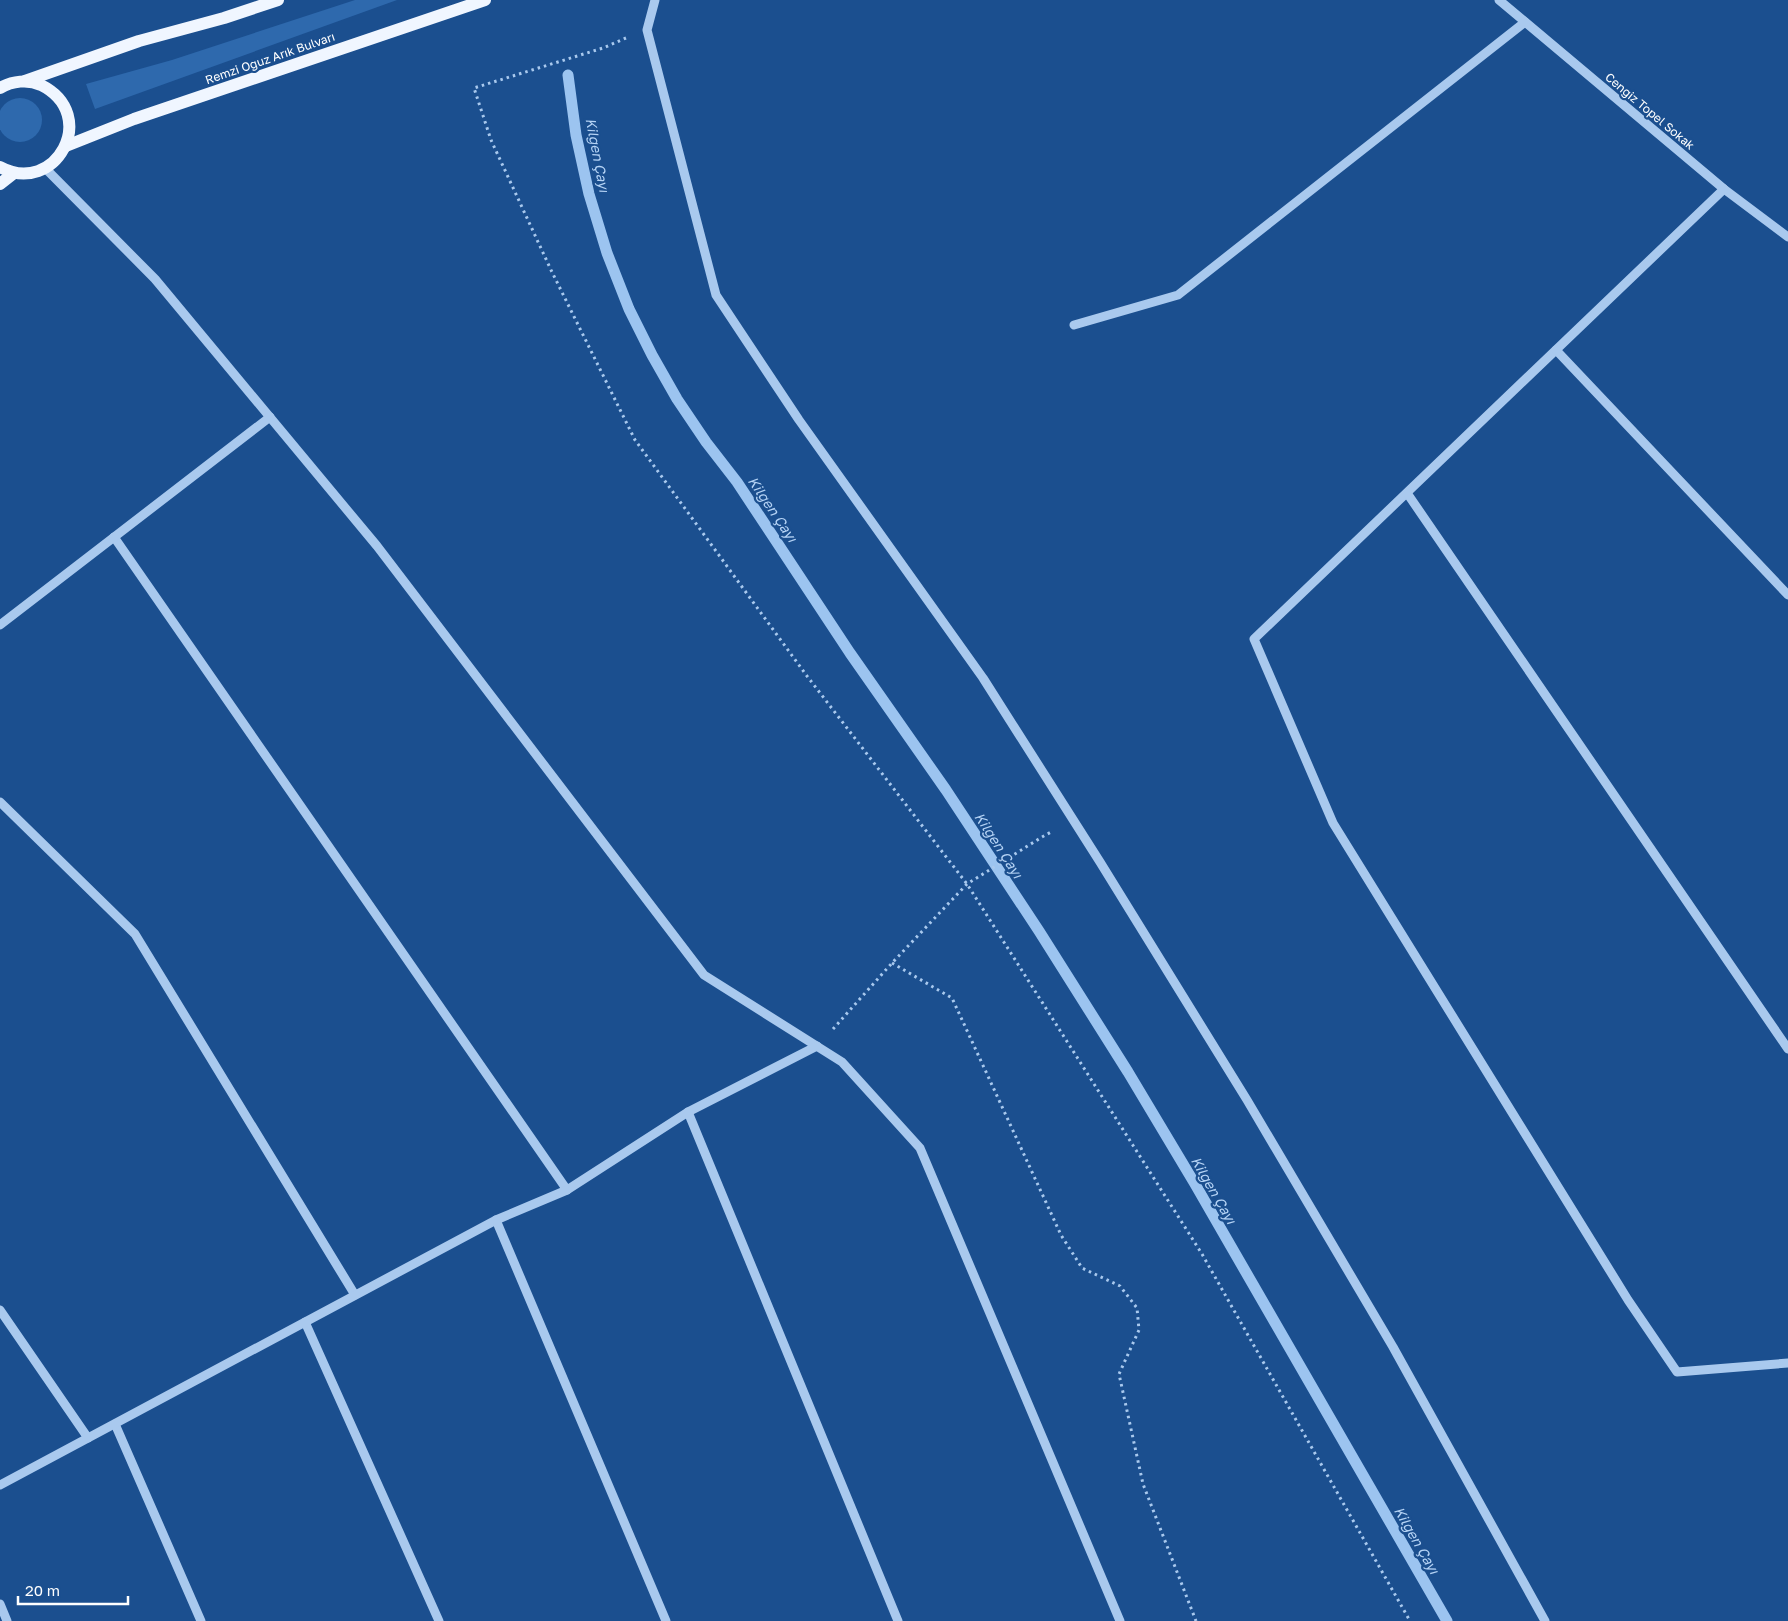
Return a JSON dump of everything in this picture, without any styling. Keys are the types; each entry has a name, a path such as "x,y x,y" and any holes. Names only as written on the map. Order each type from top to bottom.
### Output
{"main road":[{"path":"2,84 25,81 138,41 224,18 278,0"},
{"name":"Remzi Oğuz Arık Bulvarı","path":"66,146 134,119 485,0"},
{"path":"0,167 14,173 30,173 44,168 57,159 66,146 70,131 68,116 62,102 51,90 25,81"},
{"path":"0,184 14,173"}],"street":[{"path":"655,0 647,30 716,295 799,420 983,678 1100,862 1242,1092 1393,1347 1545,1621"},
{"name":"Cengiz Topel Sokak","path":"1499,0 1724,189 1788,237"},
{"path":"1074,325 1178,295 1525,22"},
{"path":"44,168 155,279 377,546 704,975 842,1062 920,1148 1120,1621"},
{"path":"1724,189 1254,640 1333,823 1628,1300 1677,1372 1788,1364"},
{"path":"1556,350 1788,595"},
{"path":"0,625 270,417"},
{"path":"1407,493 1788,1050"},
{"path":"114,537 567,1190"},
{"path":"0,802 134,934 355,1295"},
{"path":"0,1485 496,1220 567,1190 688,1112 817,1046"},
{"path":"688,1112 898,1621"},
{"path":"496,1220 666,1621"},
{"path":"0,1310 88,1438"},
{"path":"305,1322 440,1621"},
{"path":"115,1424 201,1621"},
{"path":"0,1604 7,1621"}],"path":[{"path":"603,48 474,88 495,148 551,270 635,440 807,676 967,884 1202,1254 1410,1621"},
{"path":"817,1046 892,962 967,884 1042,836"},
{"path":"892,962 952,998 1060,1235 1082,1268 1120,1286 1137,1308 1139,1330 1119,1374 1143,1484 1196,1621"}],"shaded area":[{"path":"355,0 397,0 95,109 86,84 172,60"},
{"path":"20,98 32,102 38,108 42,120 38,132 32,138 20,142 8,138 2,132 -2,120 2,108 8,102"}],"waterway":[{"name":"Kilgen Çayı","path":"568,75 576,135 589,194 607,253 629,309 677,399 706,442 737,482 850,653 946,790 1039,931 1128,1072 1195,1184 1447,1621"}]}
